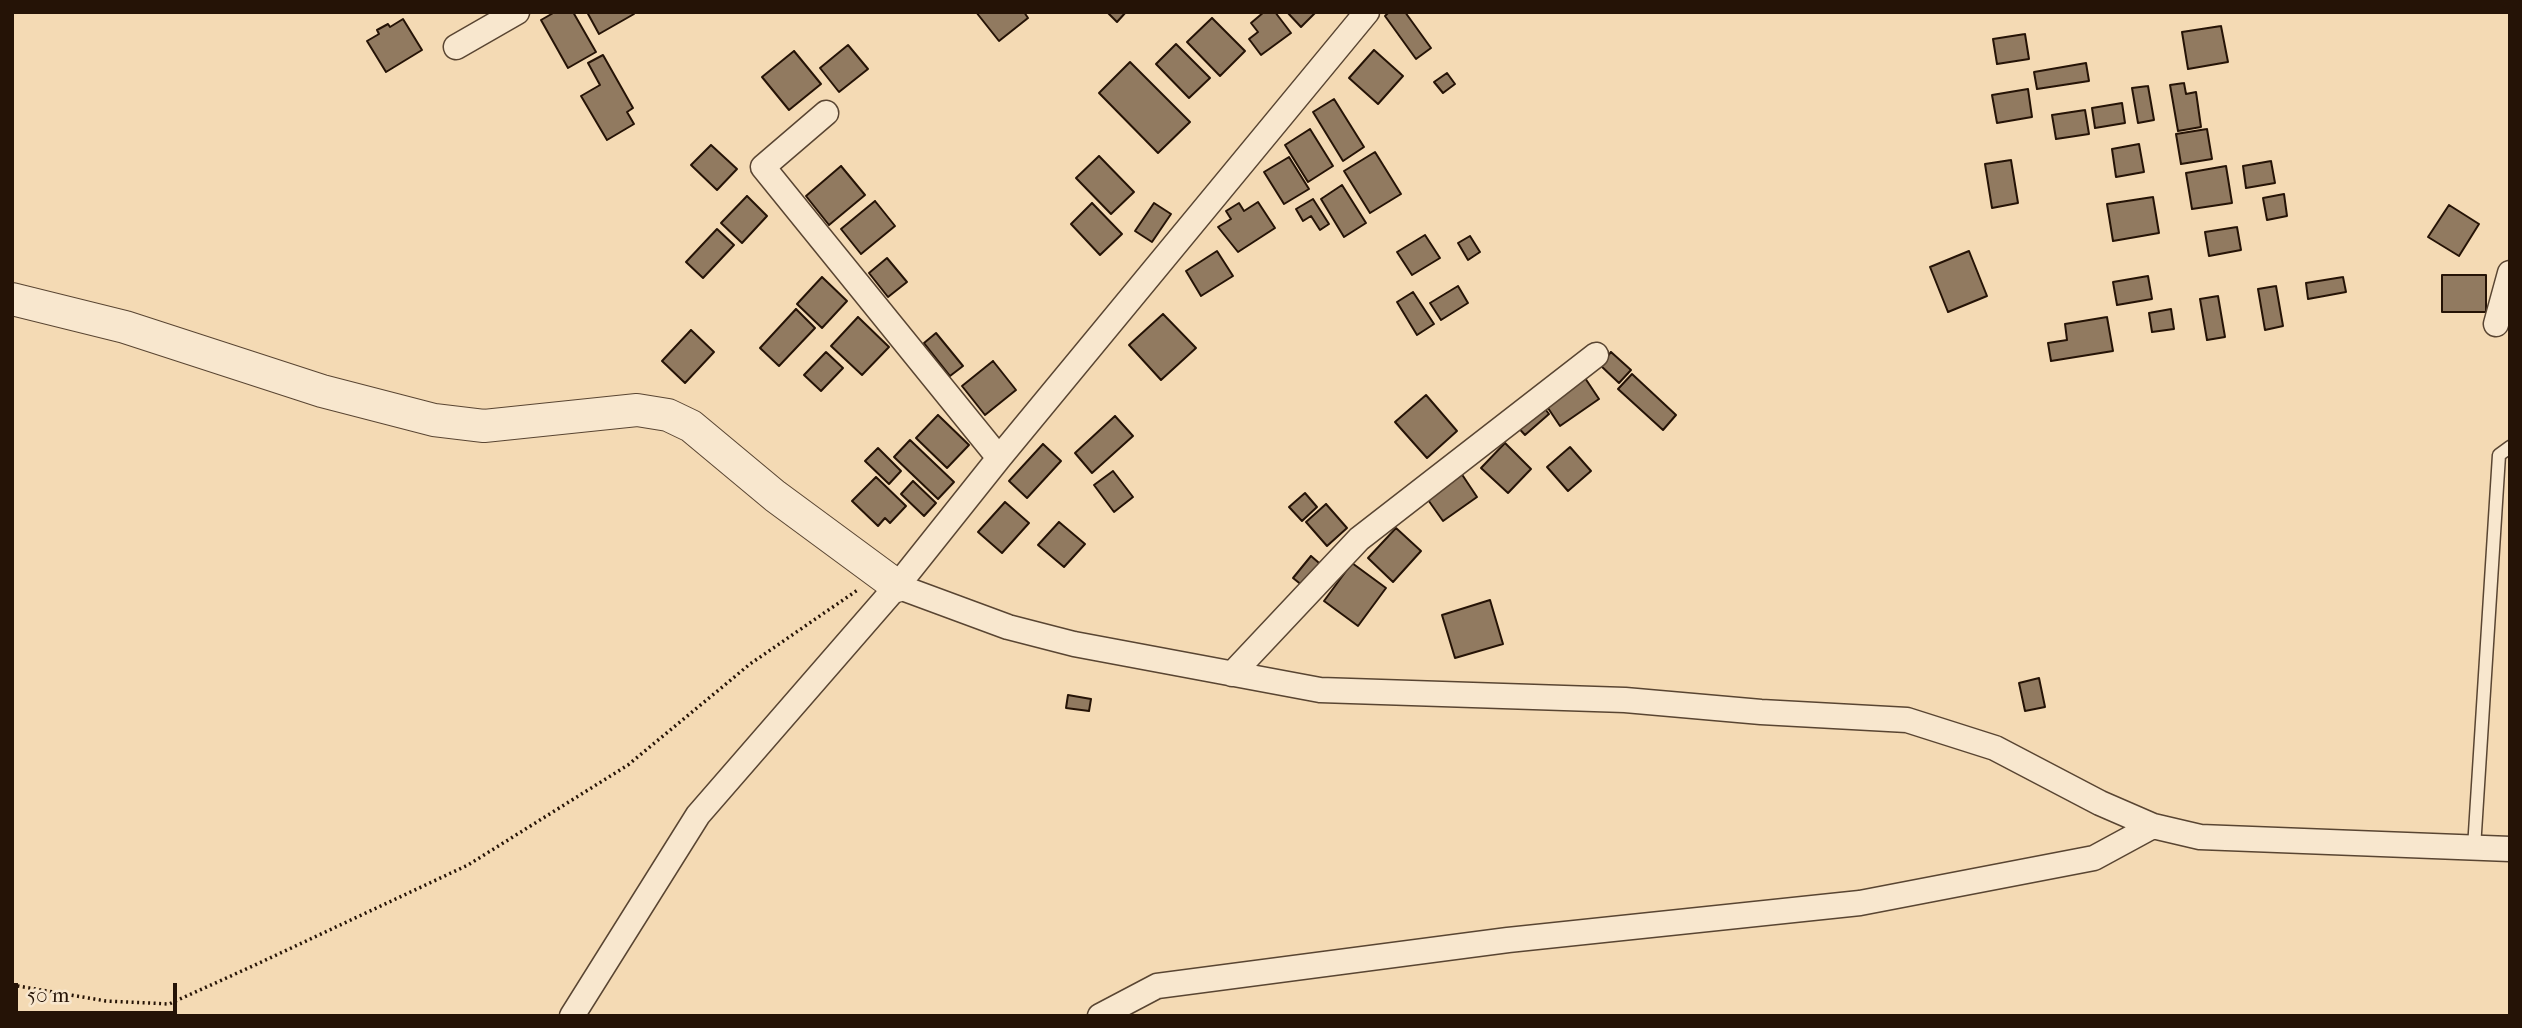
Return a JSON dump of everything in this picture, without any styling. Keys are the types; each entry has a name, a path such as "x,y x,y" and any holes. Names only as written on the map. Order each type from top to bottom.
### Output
{"street":[{"path":"456,47 517,12"},
{"path":"572,1016 698,815 897,586 999,458 1367,12"},
{"path":"826,113 762,167 999,458"},
{"path":"2496,324 2510,273"},
{"path":"12,299 125,327 322,391 434,419 484,426 637,410 668,415 691,426 775,496 897,586 1008,627 1074,644 1320,690 1625,699 1761,712 1907,720 1995,748 2100,803 2153,826 2200,837 2510,849"},
{"path":"1232,674 1359,539 1596,355"},
{"path":"1100,1016 1157,986 1508,940 1860,903 2094,858 2153,826"}],"lane":[{"path":"2474,848 2499,455 2510,447"}],"path":[{"path":"12,985 106,1001 169,1004 280,953 468,865 616,772 750,664 859,589"}],"building":[{"path":"555,12 573,12 596,52 568,68 541,20"},
{"path":"587,12 633,12 634,14 599,34"},
{"path":"976,12 1024,12 1028,18 999,41"},
{"path":"1107,12 1126,12 1117,22"},
{"path":"1264,12 1275,12 1291,33 1261,55 1249,39 1258,32 1251,23"},
{"path":"1287,12 1316,12 1301,27"},
{"path":"1389,12 1405,12 1431,48 1416,59 1385,16"},
{"path":"1212,18 1245,51 1220,76 1187,42"},
{"path":"403,19 422,50 386,72 367,41 379,34 377,30 388,24 390,27"},
{"path":"2221,26 2228,62 2188,69 2182,32"},
{"path":"2025,34 2029,59 1997,64 1993,39"},
{"path":"1176,44 1210,78 1189,98 1156,64"},
{"path":"848,45 868,69 839,92 820,68"},
{"path":"1374,50 1403,76 1378,104 1349,78"},
{"path":"794,51 821,84 789,110 762,77"},
{"path":"603,55 633,108 627,112 634,124 607,140 581,96 600,85 588,63"},
{"path":"1130,62 1190,122 1158,153 1099,93"},
{"path":"2086,63 2089,81 2037,89 2034,72"},
{"path":"1447,73 1455,84 1443,93 1434,82"},
{"path":"2184,83 2186,94 2196,92 2201,127 2178,131 2170,85"},
{"path":"2148,86 2154,120 2138,123 2132,88"},
{"path":"2028,89 2032,117 1997,123 1992,95"},
{"path":"1334,99 1364,147 1343,161 1313,112"},
{"path":"2122,103 2125,123 2095,128 2092,108"},
{"path":"2085,110 2089,134 2056,139 2052,115"},
{"path":"1310,129 1333,166 1308,182 1285,145"},
{"path":"2207,129 2212,159 2181,164 2176,134"},
{"path":"2139,144 2144,172 2116,177 2112,149"},
{"path":"711,145 737,169 717,190 691,165"},
{"path":"1375,152 1401,194 1370,213 1344,171"},
{"path":"1099,156 1134,192 1111,214 1076,178"},
{"path":"1289,157 1309,189 1284,204 1264,172"},
{"path":"2011,160 2018,203 1992,208 1985,164"},
{"path":"2271,161 2275,183 2246,188 2243,166"},
{"path":"841,166 865,195 829,225 806,196"},
{"path":"2226,166 2232,203 2192,209 2186,173"},
{"path":"1342,185 1366,223 1344,237 1321,199"},
{"path":"2284,194 2287,216 2267,220 2263,198"},
{"path":"747,196 767,216 742,243 721,223"},
{"path":"2153,197 2159,233 2113,241 2107,204"},
{"path":"1313,199 1329,224 1320,230 1311,216 1303,221 1296,209"},
{"path":"875,201 895,226 861,254 841,229"},
{"path":"1258,202 1275,228 1238,252 1218,227 1231,219 1226,211 1239,203 1244,211"},
{"path":"1092,203 1122,234 1100,255 1071,224"},
{"path":"1154,203 1171,214 1152,242 1135,231"},
{"path":"2449,205 2479,224 2459,256 2428,237"},
{"path":"2237,227 2241,250 2209,256 2205,232"},
{"path":"717,229 734,245 703,278 686,262"},
{"path":"1425,235 1440,258 1412,275 1397,252"},
{"path":"1470,236 1480,252 1468,260 1458,243"},
{"path":"1217,251 1233,276 1201,296 1186,271"},
{"path":"1969,251 1987,296 1948,312 1930,267"},
{"path":"887,258 907,282 888,297 869,273"},
{"path":"2442,275 2486,275 2486,312 2442,312"},
{"path":"2148,276 2152,299 2117,305 2113,282"},
{"path":"822,277 847,301 822,328 797,304"},
{"path":"2343,277 2346,292 2308,299 2306,283"},
{"path":"1458,286 1468,303 1441,320 1430,303"},
{"path":"2276,286 2283,326 2265,330 2258,289"},
{"path":"1413,292 1434,324 1417,335 1397,302"},
{"path":"2218,296 2225,337 2207,340 2200,299"},
{"path":"796,309 815,328 779,366 760,348"},
{"path":"2171,309 2174,329 2152,332 2149,313"},
{"path":"1163,314 1196,348 1161,380 1129,345"},
{"path":"858,317 889,347 862,375 831,346"},
{"path":"2107,317 2113,351 2051,361 2048,343 2067,340 2065,324"},
{"path":"691,330 714,352 685,383 662,361"},
{"path":"936,333 963,366 950,376 924,343"},
{"path":"826,352 843,368 821,391 804,375"},
{"path":"1611,352 1631,370 1619,383 1600,365"},
{"path":"993,361 1016,390 985,415 962,386"},
{"path":"1632,374 1676,415 1663,430 1618,389"},
{"path":"1583,375 1599,399 1560,426 1544,402"},
{"path":"1426,395 1457,431 1427,458 1395,422"},
{"path":"1539,401 1549,414 1525,435 1514,423"},
{"path":"938,415 969,445 947,468 916,438"},
{"path":"1115,416 1133,436 1092,473 1075,453"},
{"path":"910,440 954,482 938,499 894,457"},
{"path":"1505,443 1531,469 1508,493 1481,468"},
{"path":"1043,444 1061,461 1027,498 1009,481"},
{"path":"1570,447 1591,471 1568,491 1547,467"},
{"path":"878,448 901,471 889,484 865,461"},
{"path":"1113,471 1133,497 1114,512 1094,485"},
{"path":"1461,473 1477,497 1443,521 1426,497"},
{"path":"876,477 906,506 890,523 885,518 878,526 852,501"},
{"path":"913,481 936,503 924,516 901,494"},
{"path":"1305,493 1317,507 1302,521 1289,507"},
{"path":"1005,502 1029,523 1002,553 978,532"},
{"path":"1326,504 1347,528 1327,546 1306,522"},
{"path":"1059,522 1085,544 1064,567 1038,545"},
{"path":"1396,528 1421,551 1393,582 1368,558"},
{"path":"1311,556 1326,569 1308,590 1293,578"},
{"path":"1352,563 1386,588 1358,626 1324,601"},
{"path":"1490,600 1503,644 1455,658 1442,615"},
{"path":"2039,678 2045,707 2025,711 2019,683"},
{"path":"1068,695 1091,699 1089,711 1066,708"}]}
